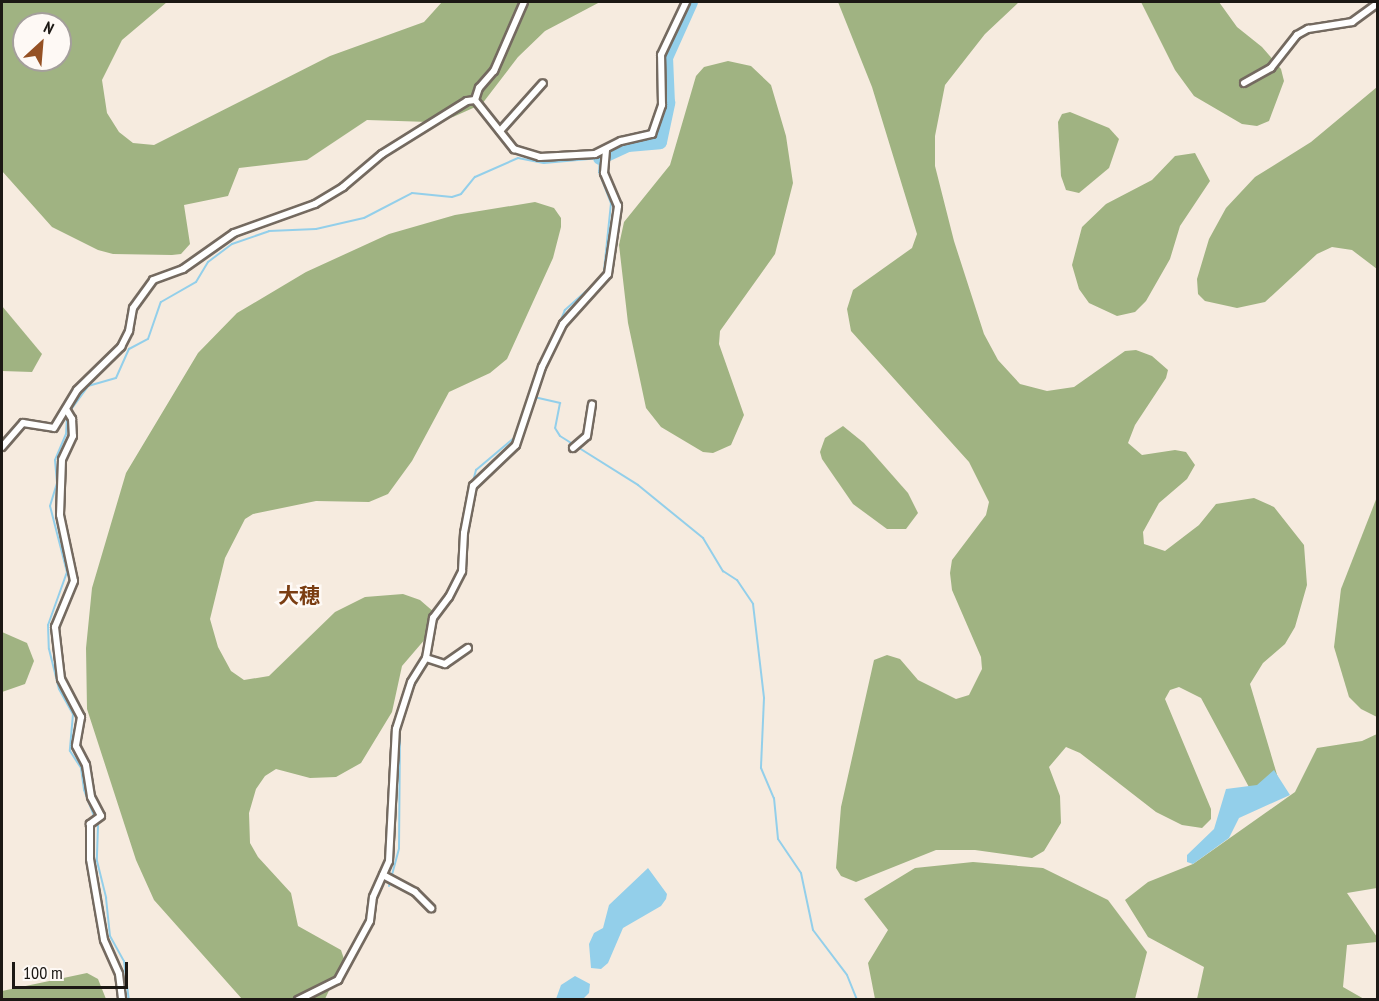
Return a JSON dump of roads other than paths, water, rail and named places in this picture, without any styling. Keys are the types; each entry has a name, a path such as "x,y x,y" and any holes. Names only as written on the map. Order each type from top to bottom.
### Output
{"street":[{"path":"2,447 23,423 54,428 77,390 121,347 129,331 133,308 153,280 183,269 234,233 315,204 343,187 382,154 456,107 475,100 480,88 494,72 524,2"},
{"path":"475,100 514,149 540,158 570,158 606,149 621,141 644,137 657,127 662,105 661,55 686,2"},
{"path":"1244,83 1271,68 1297,35 1308,29 1352,22 1377,3"},
{"path":"500,131 543,83"},
{"path":"297,999 338,980 370,921 373,897 389,861 396,788 394,735 411,682 426,658 432,618 449,597 462,571 464,533 473,486 516,446 542,367 563,324 608,274 618,206 604,173 606,149"},
{"path":"573,448 587,436 592,404"},
{"path":"66,409 72,419 73,436 62,460 60,515 74,580 55,627 62,680 81,717 76,746 87,765 89,789 101,816 90,824 90,859 104,940 119,974 122,999"},
{"path":"426,658 445,664 468,648"},
{"path":"383,875 415,892 431,909"}],"water":[{"path":"1274,770 1290,795 1239,818 1229,838 1193,864 1187,862 1187,855 1214,829 1226,789 1257,785"},
{"path":"648,868 667,894 666,899 661,906 623,928 608,963 601,969 591,968 589,944 594,933 603,928 609,905"},
{"path":"575,976 590,984 589,993 583,999 556,999 561,985"}],"waterway":[{"path":"600,158 628,145 660,142 668,103 666,58 691,2"},
{"path":"70,411 88,386 116,378 129,349 148,339 161,302 196,282 208,262 232,244 269,231 316,229 364,218 412,193 452,197 461,194 475,177 518,158 544,163 600,158 599,172 611,203 604,271 602,277 565,310 554,336"},
{"path":"532,389 546,352"},
{"path":"534,397 560,403 555,428 560,436 638,485 703,538 723,571 737,580 753,604 764,698 761,768 774,798 778,839 801,873 813,930 847,975 857,1000"},
{"path":"67,416 66,434 55,460 57,483 50,506 67,572 48,625 49,649 59,689 73,714 70,751 81,768 84,790 98,826 97,861 106,898 110,936 124,961 129,1000"},
{"path":"458,572 462,523 476,470 514,438 521,422"},
{"path":"389,886 399,848 400,730 411,691 428,662"}],"district":[{"name":"大穂","path":"299,596"}]}
